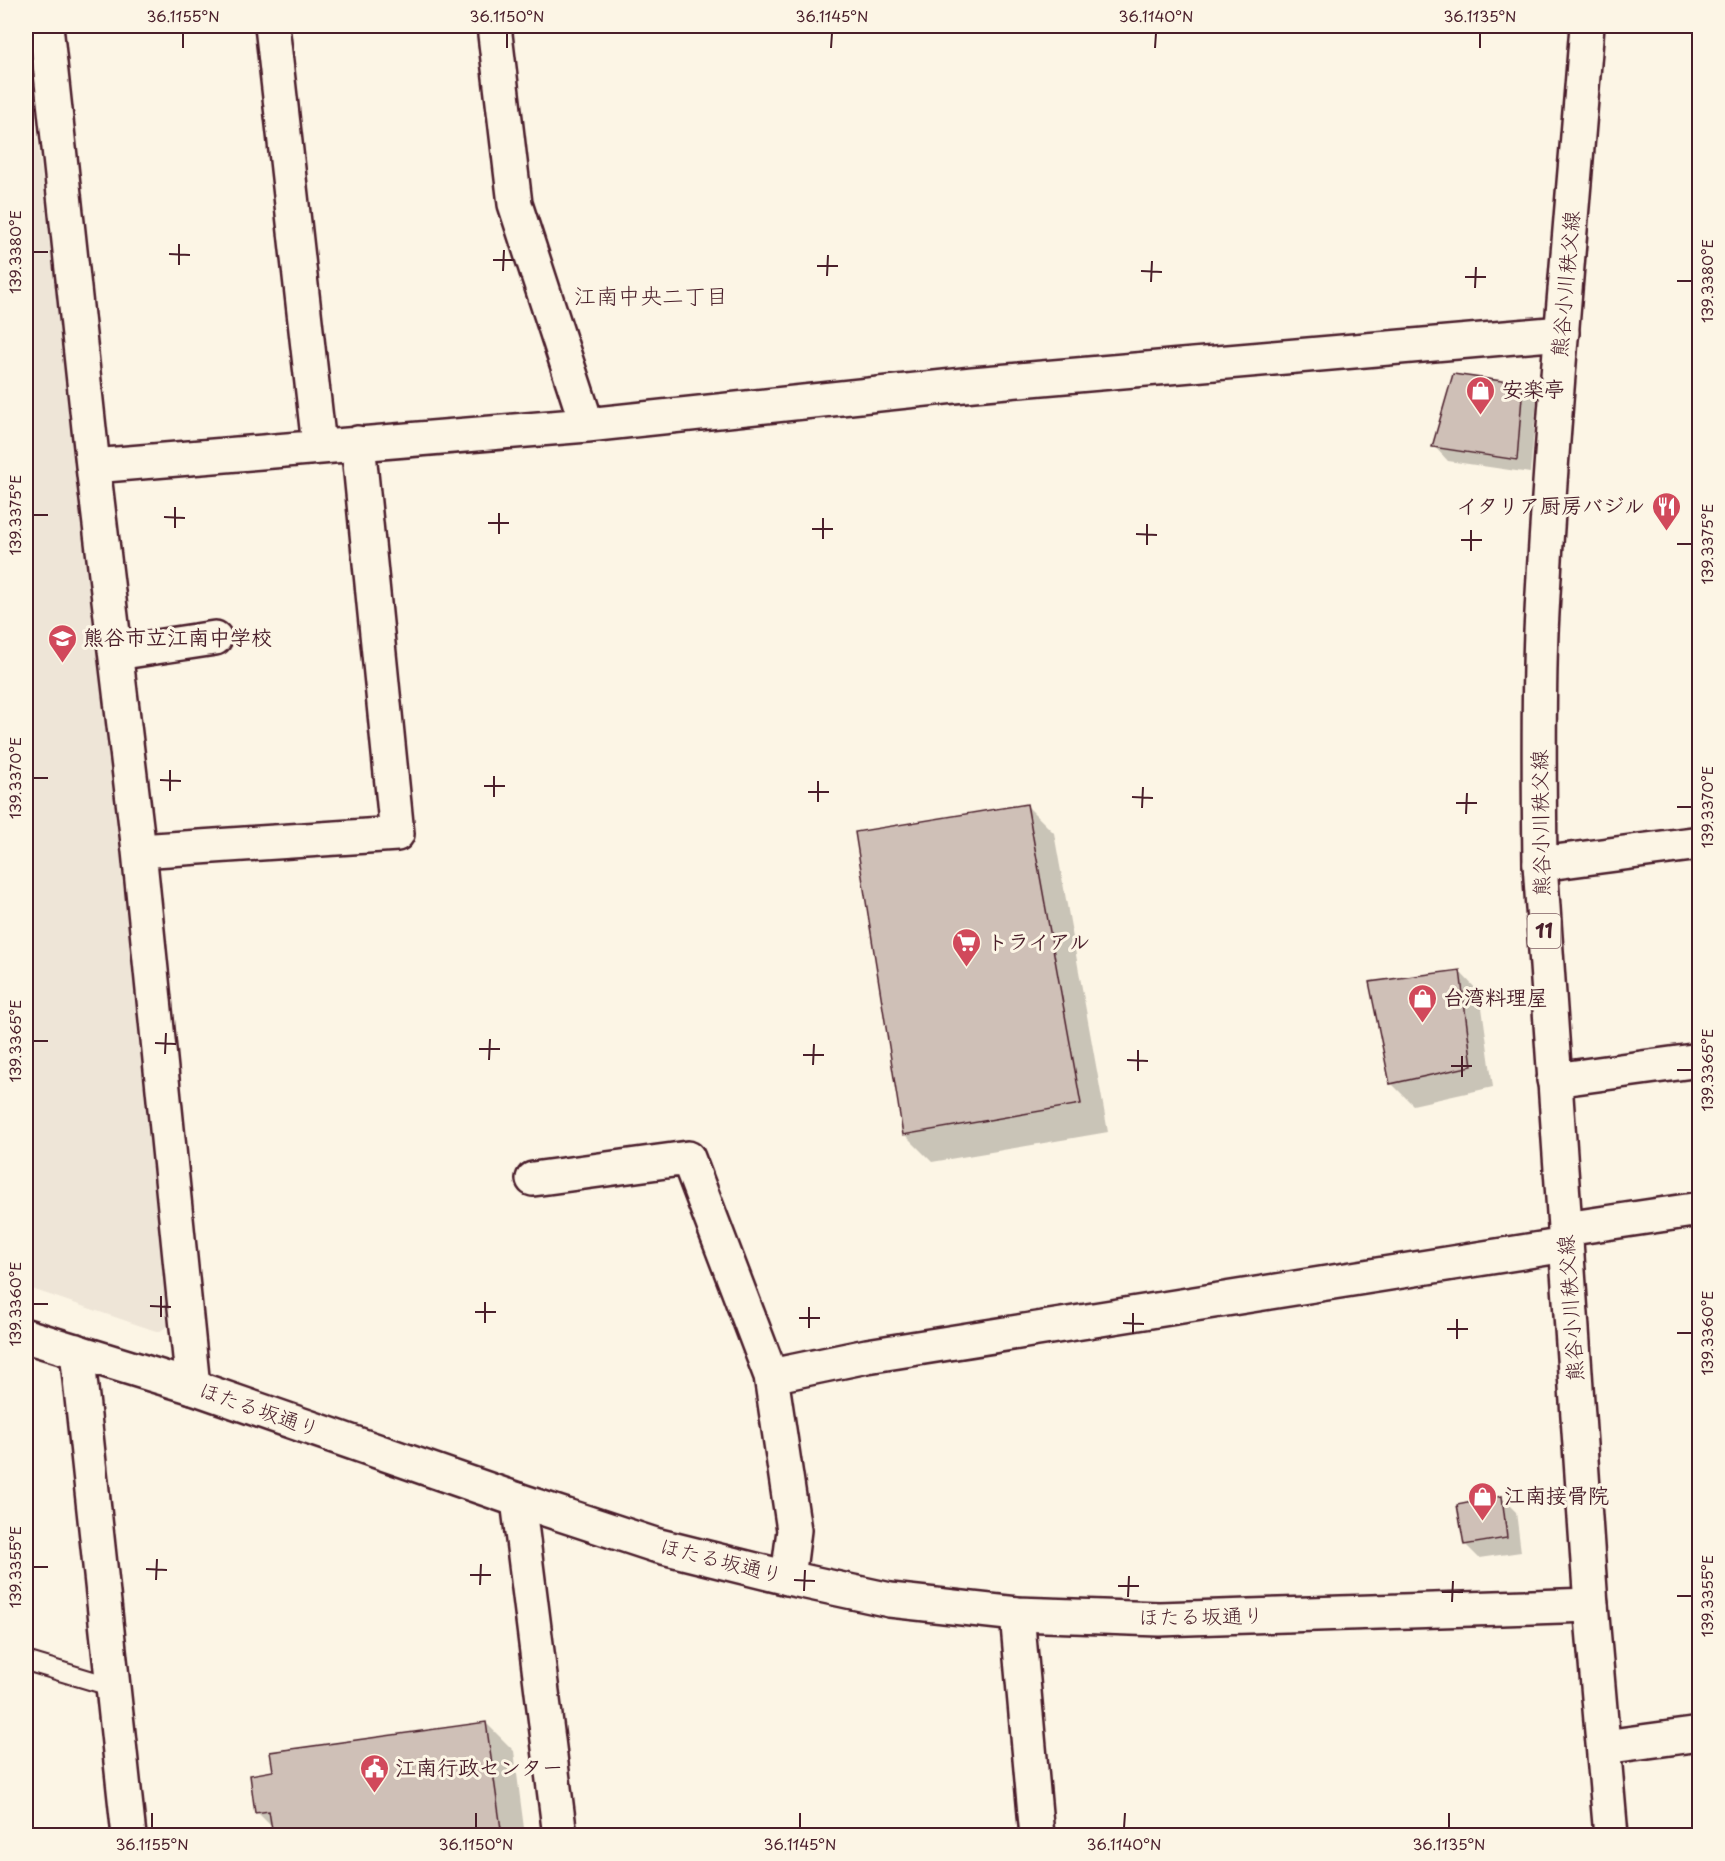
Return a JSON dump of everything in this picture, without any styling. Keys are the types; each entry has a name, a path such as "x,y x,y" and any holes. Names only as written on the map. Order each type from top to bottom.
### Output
{"street":[{"path":"46,26 93,466 139,851 193,1388"},
{"path":"272,26 319,446"},
{"path":"494,26 515,204 587,425"},
{"name":"熊谷小川秩父線","path":"1587,26 1541,633 1540,864 1590,1605 1611,1836"},
{"path":"93,466 587,425 973,384 1562,333"},
{"path":"139,851 397,834 358,443"},
{"path":"116,653 215,638"},
{"path":"1540,864 1700,843"},
{"path":"1554,1080 1700,1060"},
{"path":"533,1179 688,1158 771,1376 794,1530 788,1578"},
{"path":"771,1376 878,1354 1566,1237 1700,1209"},
{"name":"ほたる坂通り","path":"26,1336 193,1388 655,1545 788,1578 890,1600 1017,1614 1159,1619 1590,1605"},
{"path":"76,1351 129,1836"},
{"path":"518,1500 560,1836"},
{"path":"1017,1614 1037,1836"},
{"path":"1604,1747 1700,1734"}],"lane":[{"path":"26,1661 113,1688"}],"shaded area":[{"name":"熊谷市立江南中学校","path":"26,41 176,1320 159,1332 26,1287"}],"building":[{"name":"安楽亭","path":"1453,374 1523,384 1517,460 1432,447"},
{"name":"トライアル","path":"1027,804 1081,1104 903,1135 855,832"},
{"name":"台湾料理屋","path":"1460,970 1472,1066 1390,1084 1369,982"},
{"name":"江南接骨院","path":"1502,1496 1507,1538 1464,1545 1457,1505"},
{"name":"江南行政センター","path":"486,1722 502,1836 273,1836 269,1811 255,1813 250,1775 273,1771 270,1752"}],"place":[{"name":"安楽亭","path":"1481,416"},
{"name":"イタリア厨房バジル","path":"1666,532"},
{"name":"熊谷市立江南中学校","path":"62,664"},
{"name":"トライアル","path":"966,968"},
{"name":"台湾料理屋","path":"1422,1024"},
{"name":"江南接骨院","path":"1483,1522"},
{"name":"江南行政センター","path":"374,1794"}],"district":[{"name":"江南中央二丁目","path":"651,296"}]}
